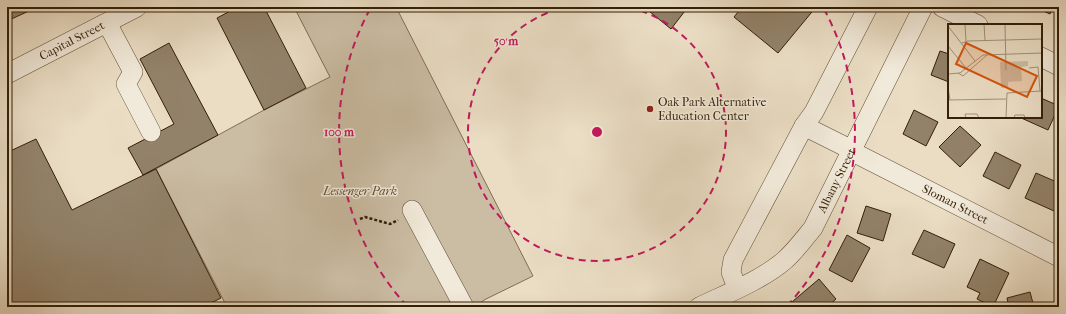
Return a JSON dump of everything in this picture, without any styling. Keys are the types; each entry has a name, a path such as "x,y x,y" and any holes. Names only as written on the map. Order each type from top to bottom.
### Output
{"street":[{"name":"Capital Street","path":"7,74 137,7"},
{"path":"737,288 731,272 733,260 804,126 814,112 868,7"},
{"name":"Albany Street","path":"699,307 765,274 784,261 799,246 813,228 923,7"},
{"path":"942,7 976,24"},
{"path":"107,23 133,72 126,84 151,132"},
{"path":"1042,58 1059,66"},
{"name":"Sloman Street","path":"804,126 1059,257"},
{"path":"412,211 464,307"}],"path":[{"path":"360,218 365,216 390,224 412,211"}],"green space":[{"name":"Lessenger Park","path":"294,7 396,7 533,276 484,300 476,307 227,307 156,169 264,110 330,77"}],"building":[{"path":"7,7 27,7 29,11 7,21"},
{"path":"238,7 264,7 306,88 264,110 217,18"},
{"path":"644,7 688,7 671,29"},
{"path":"742,7 816,7 778,53 734,17"},
{"path":"1034,7 1053,7 1050,14"},
{"path":"169,43 218,135 143,175 128,148 174,124 140,59"},
{"path":"940,51 948,54 948,82 931,75"},
{"path":"1042,98 1059,106 1048,130 1021,118 1042,118"},
{"path":"914,110 938,122 926,146 903,134"},
{"path":"960,126 981,145 960,167 939,147"},
{"path":"36,139 72,210 156,169 221,298 203,307 13,307 7,295 7,150 8,152"},
{"path":"995,152 1021,165 1009,189 983,176"},
{"path":"1036,173 1059,183 1059,200 1054,211 1025,198"},
{"path":"866,206 891,214 883,241 857,233"},
{"path":"924,230 955,244 944,268 912,254"},
{"path":"847,235 870,248 852,282 829,270"},
{"path":"980,259 1009,273 993,307 977,299 980,293 967,287"},
{"path":"819,279 836,299 827,307 786,307"},
{"path":"1030,292 1034,307 1009,307 1007,298"}],"place":[{"name":"Oak Park Alternative Education Center","path":"650,109"}]}
